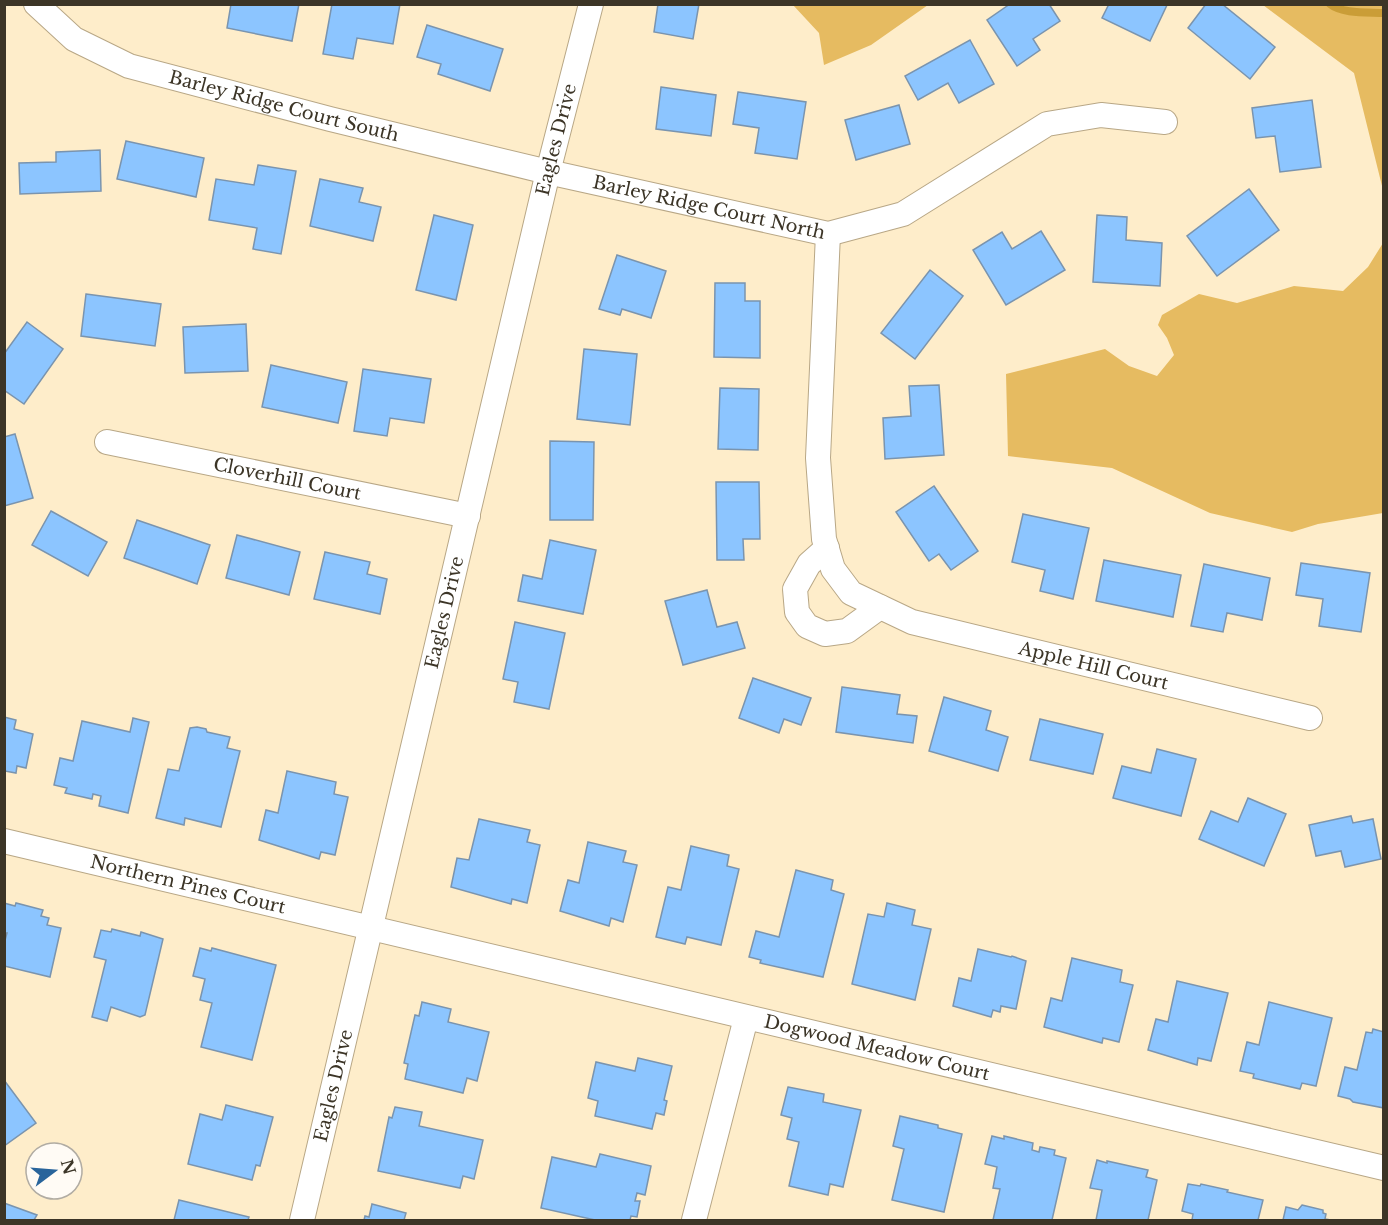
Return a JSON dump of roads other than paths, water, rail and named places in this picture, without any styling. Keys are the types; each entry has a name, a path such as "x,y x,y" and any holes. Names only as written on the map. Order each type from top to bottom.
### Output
{"street":[{"name":"Barley Ridge Court South","path":"36,4 74,39 129,66 330,119 548,172"},
{"name":"Eagles Drive","path":"302,1221 548,172 591,4"},
{"name":"Barley Ridge Court North","path":"548,172 828,234 903,214 1047,124 1101,115 1165,122"},
{"name":"Apple Hill Court","path":"828,234 818,458 827,548 833,569 850,593 912,622 1310,718"},
{"name":"Cloverhill Court","path":"107,442 468,516"},
{"path":"827,548 809,564 795,589 797,612 807,626 825,634 847,631 880,608"},
{"name":"Northern Pines Court","path":"4,841 370,928"},
{"name":"Dogwood Meadow Court","path":"370,928 1383,1168"},
{"path":"694,1221 746,1018"}],"waterway":[{"path":"1330,4 1348,11 1384,13"}]}
